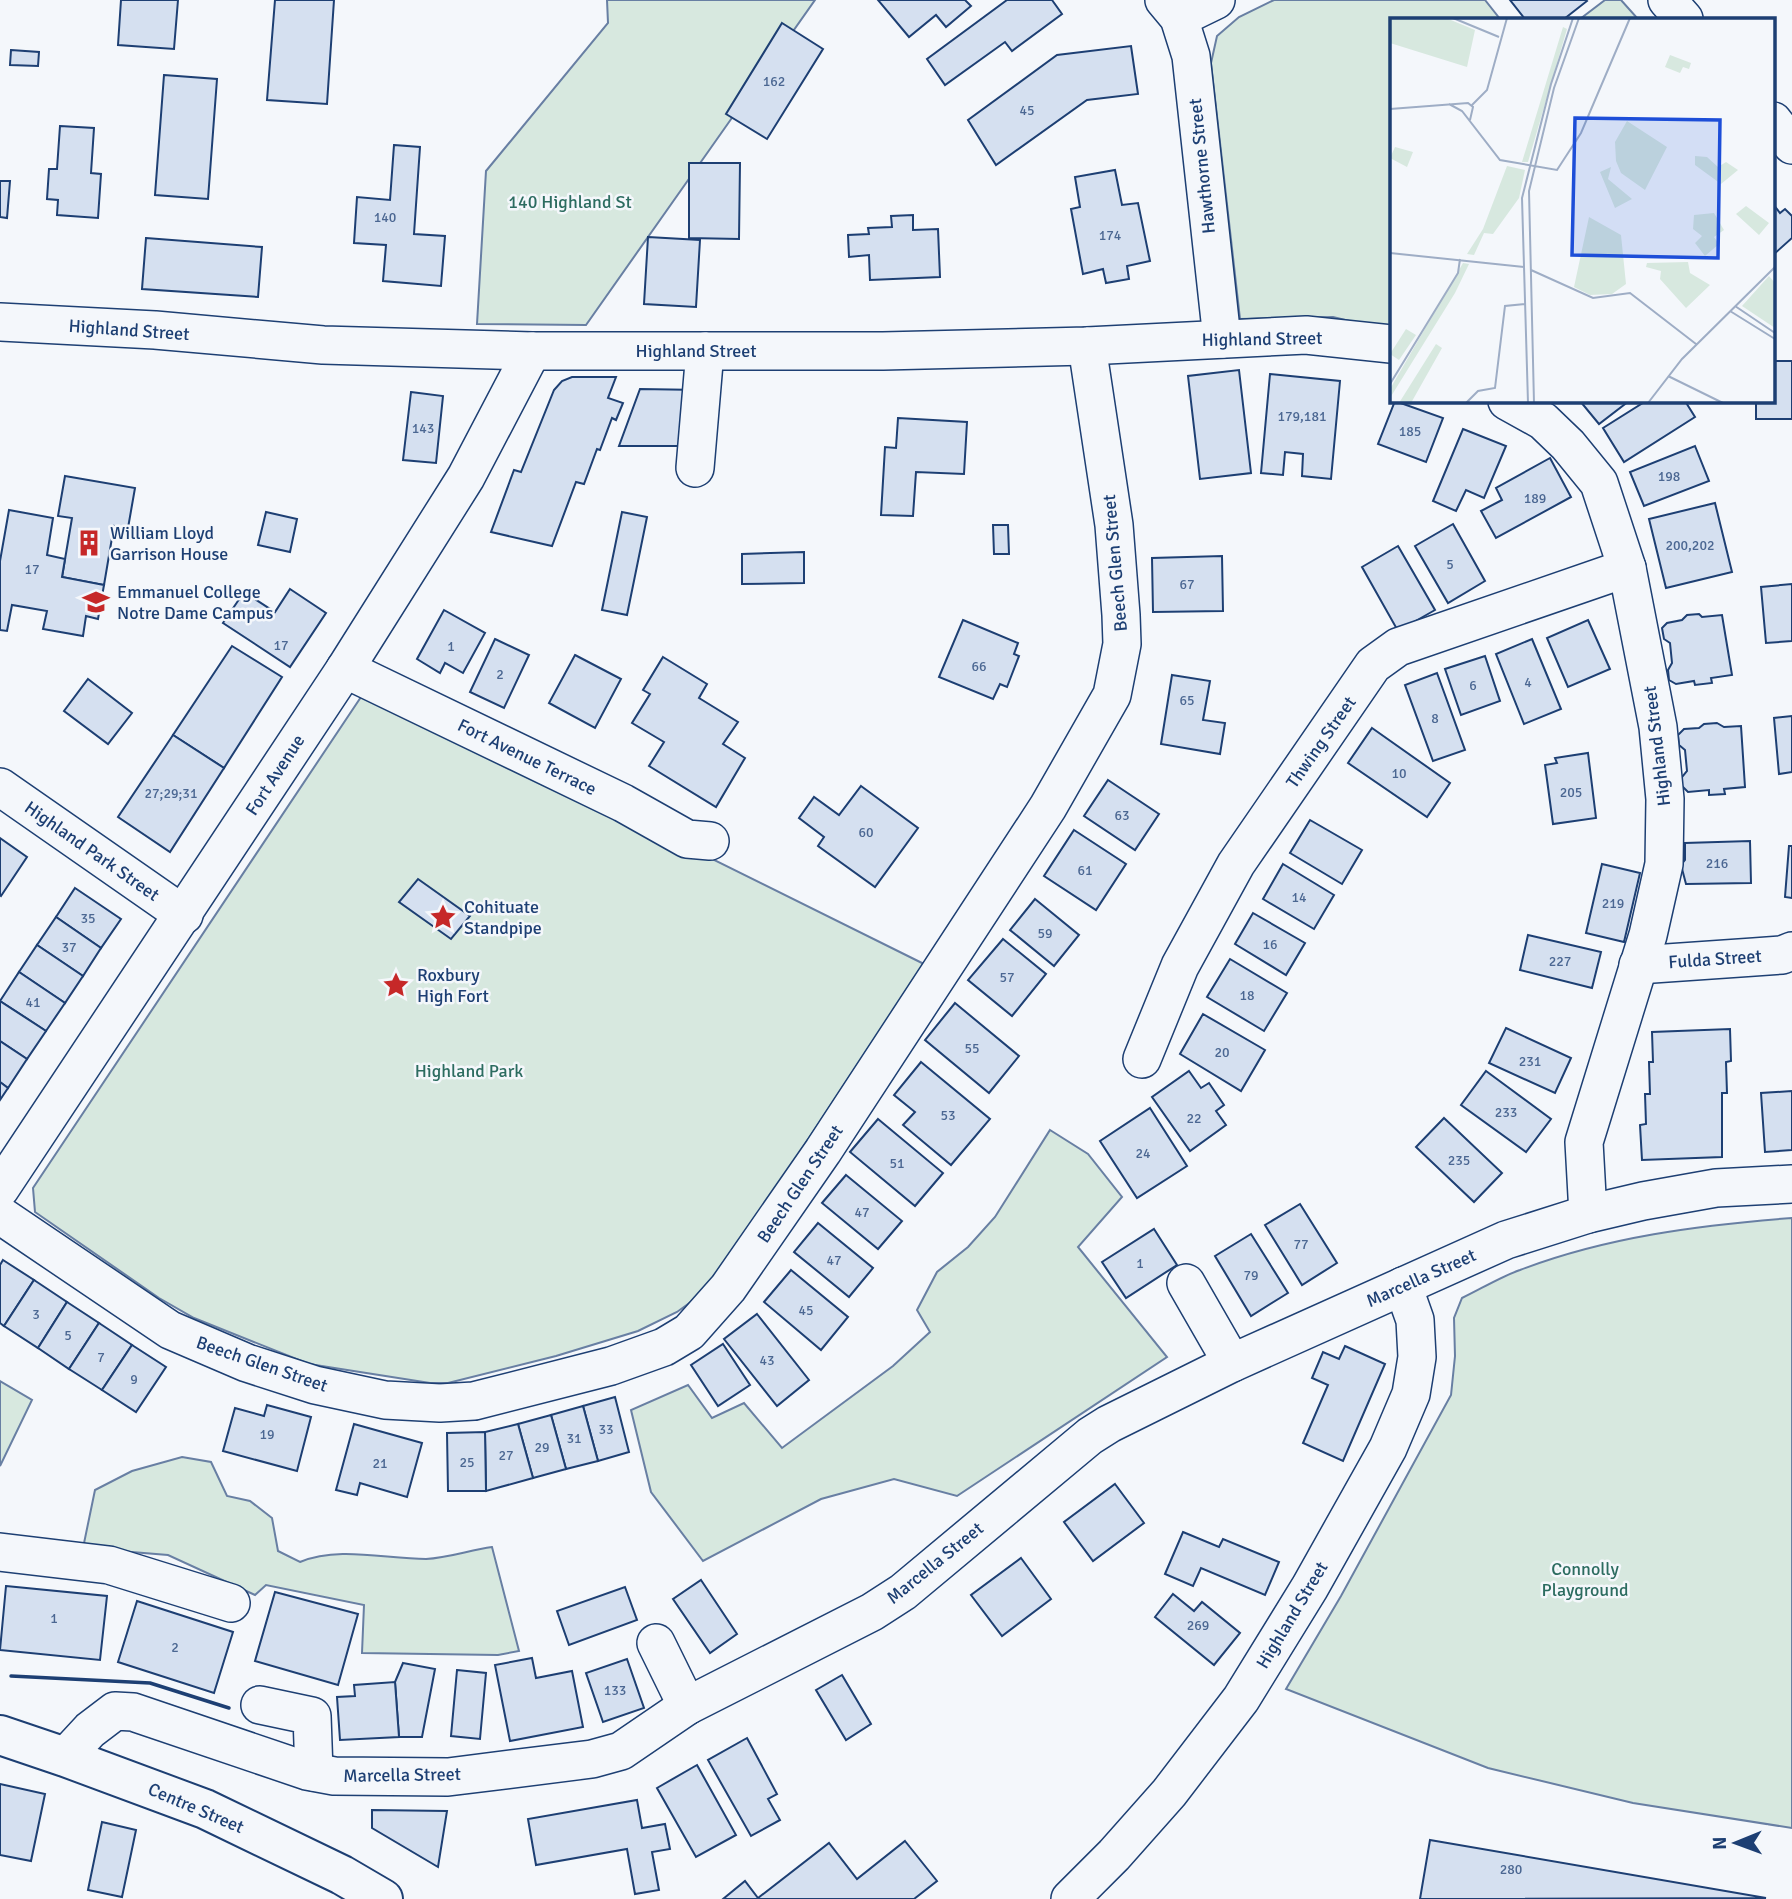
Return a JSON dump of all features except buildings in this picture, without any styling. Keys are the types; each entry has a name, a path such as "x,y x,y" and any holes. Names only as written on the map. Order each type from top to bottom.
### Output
{"main road":[{"name":"Centre Street","path":"0,1735 205,1809 338,1887 383,1899"}],"street":[{"path":"1171,9 1216,0"},
{"path":"1667,0 1683,18"},
{"name":"Hawthorne Street","path":"1171,9 1191,56 1222,339"},
{"path":"1774,122 1792,145"},
{"name":"Highland Street","path":"0,322 155,330 323,345 532,351 883,351 1087,346 1306,335 1390,344"},
{"name":"Beech Glen Street","path":"0,1215 170,1330 247,1363 304,1381 384,1400 440,1403 474,1401 611,1366 664,1347 689,1332 728,1288 823,1151 1048,807 1112,695 1122,644 1121,615 1114,525 1087,346"},
{"name":"Fort Avenue","path":"0,1189 345,669 466,477 532,351"},
{"path":"695,468 705,351"},
{"name":"Highland Street","path":"1509,402 1543,421 1568,445 1599,483 1627,568 1658,727 1665,799 1664,864 1648,935 1584,1142 1588,1214"},
{"name":"Thwing Street","path":"1142,1059 1180,966 1236,864 1373,665 1398,647 1627,568"},
{"name":"Fort Avenue Terrace","path":"345,669 622,803 687,839 710,841"},
{"name":"Highland Park Street","path":"0,787 184,915"},
{"name":"Fulda Street","path":"1638,965 1754,957 1792,951"},
{"name":"Marcella Street","path":"65,1757 90,1730 115,1711 133,1712 314,1772 334,1776 448,1777 592,1759 621,1751 687,1706 872,1612 903,1592 1090,1436 1232,1363 1506,1240 1643,1200 1716,1188 1792,1184"},
{"path":"1186,1283 1232,1363"},
{"name":"Highland Street","path":"1070,1899 1114,1855 1169,1793 1241,1699 1310,1587 1388,1448 1411,1394 1417,1357 1415,1320 1403,1286"},
{"path":"0,1552 109,1565 231,1603"},
{"path":"656,1643 687,1706"},
{"path":"260,1705 312,1716 314,1772"}],"green space":[{"name":"140 Highland St","path":"607,0 815,0 586,325 477,324 486,171 608,23"},
{"path":"1274,0 1485,0 1499,18 1390,18 1390,331 1333,317 1240,319 1211,63 1217,36 1239,17"},
{"path":"1605,0 1621,0 1637,18 1581,18"},
{"name":"Highland Park","path":"367,688 924,964 710,1288 677,1312 638,1331 556,1356 448,1383 430,1383 309,1364 194,1318 159,1298 35,1212 33,1188"},
{"path":"1050,1130 1088,1154 1122,1197 1078,1247 1167,1357 957,1496 894,1479 821,1499 703,1561 651,1492 631,1410 688,1385 712,1418 744,1403 782,1448 893,1366 930,1332 917,1310 937,1272 968,1247 995,1217"},
{"name":"Connolly Playground","path":"1792,1218 1792,1828 1633,1803 1488,1768 1286,1689 1341,1596 1451,1395 1455,1356 1454,1318 1462,1298 1513,1273 1586,1249 1654,1234"},
{"path":"0,1381 32,1400 0,1466"},
{"path":"182,1457 211,1462 227,1496 250,1501 272,1518 278,1551 300,1562 315,1557 346,1554 426,1559 492,1547 519,1651 498,1655 362,1653 364,1605 266,1585 255,1595 168,1555 83,1548 95,1490 132,1471"}],"wall":[{"path":"11,1676 150,1683 229,1708"}],"place":[{"name":"William Lloyd Garrison House","path":"89,543"},
{"name":"Emmanuel College Notre Dame Campus","path":"96,602"},
{"name":"Cohituate Standpipe","path":"443,917"},
{"name":"Roxbury High Fort","path":"396,985"}]}
